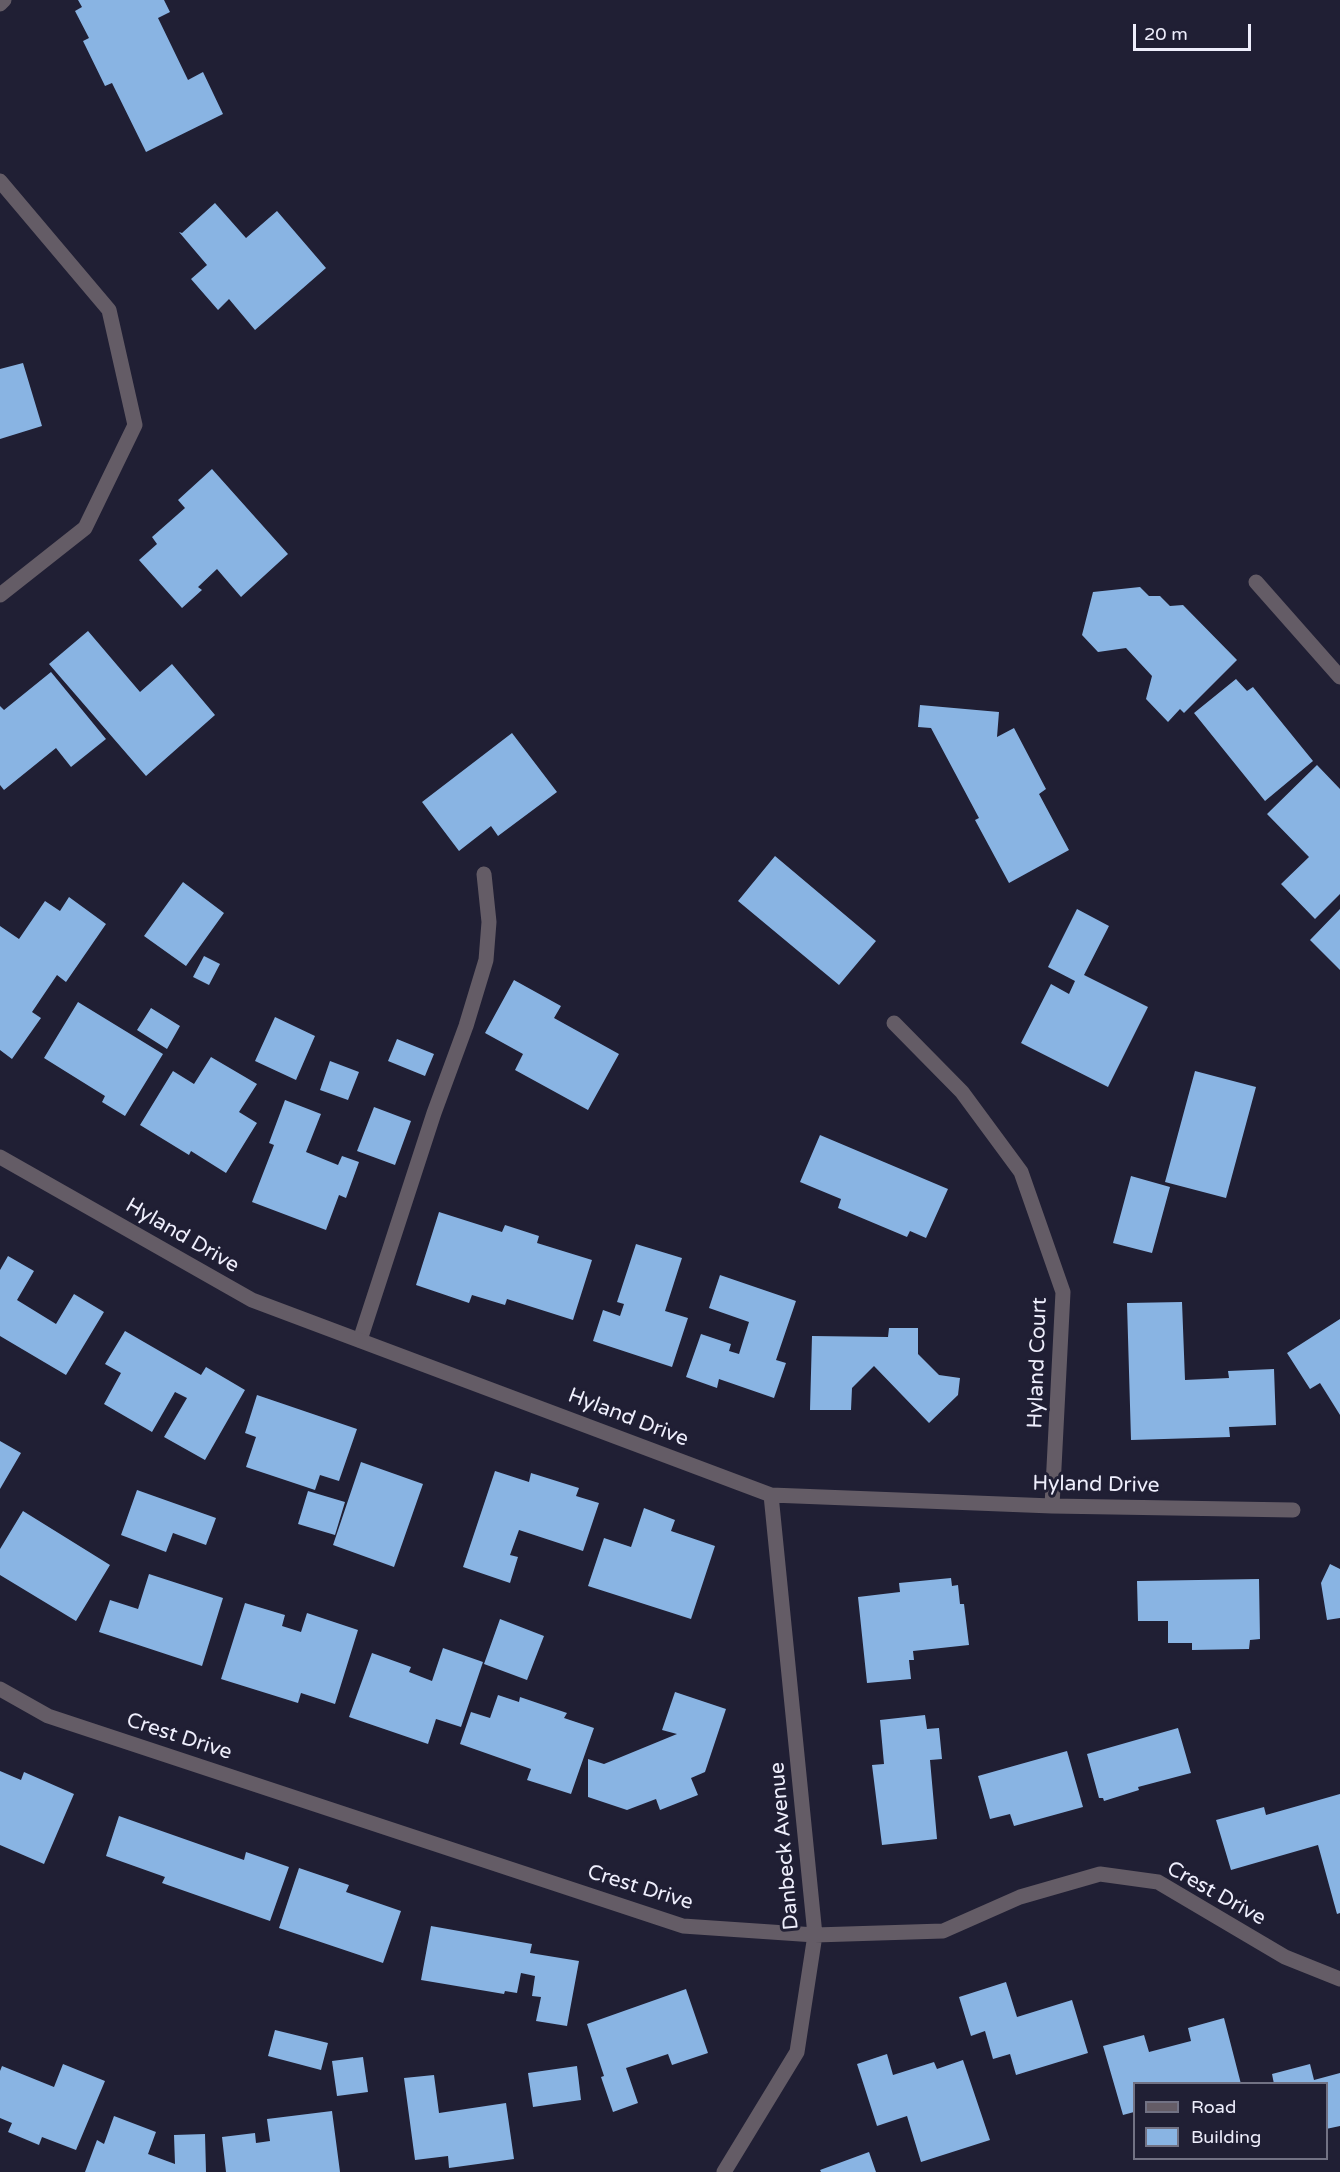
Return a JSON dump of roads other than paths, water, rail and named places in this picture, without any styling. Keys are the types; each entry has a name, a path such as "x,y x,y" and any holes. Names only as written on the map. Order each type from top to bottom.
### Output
{"street":[{"path":"0,4 4,0"},
{"path":"0,181 109,310 135,425 85,528 0,595"},
{"path":"1256,582 1340,677"},
{"path":"360,1340 486,960 489,922 484,874"},
{"name":"Hyland Court","path":"894,1023 962,1092 1021,1172 1063,1292 1052,1506"},
{"name":"Hyland Drive","path":"0,1157 252,1300 771,1494 1052,1506 1293,1510"},
{"name":"Danbeck Avenue","path":"724,2172 797,2052 815,1935 771,1494"},
{"name":"Crest Drive","path":"0,1689 48,1716 683,1926 815,1935 943,1931 1020,1898 1100,1874 1158,1882 1285,1957 1340,1979"}]}
